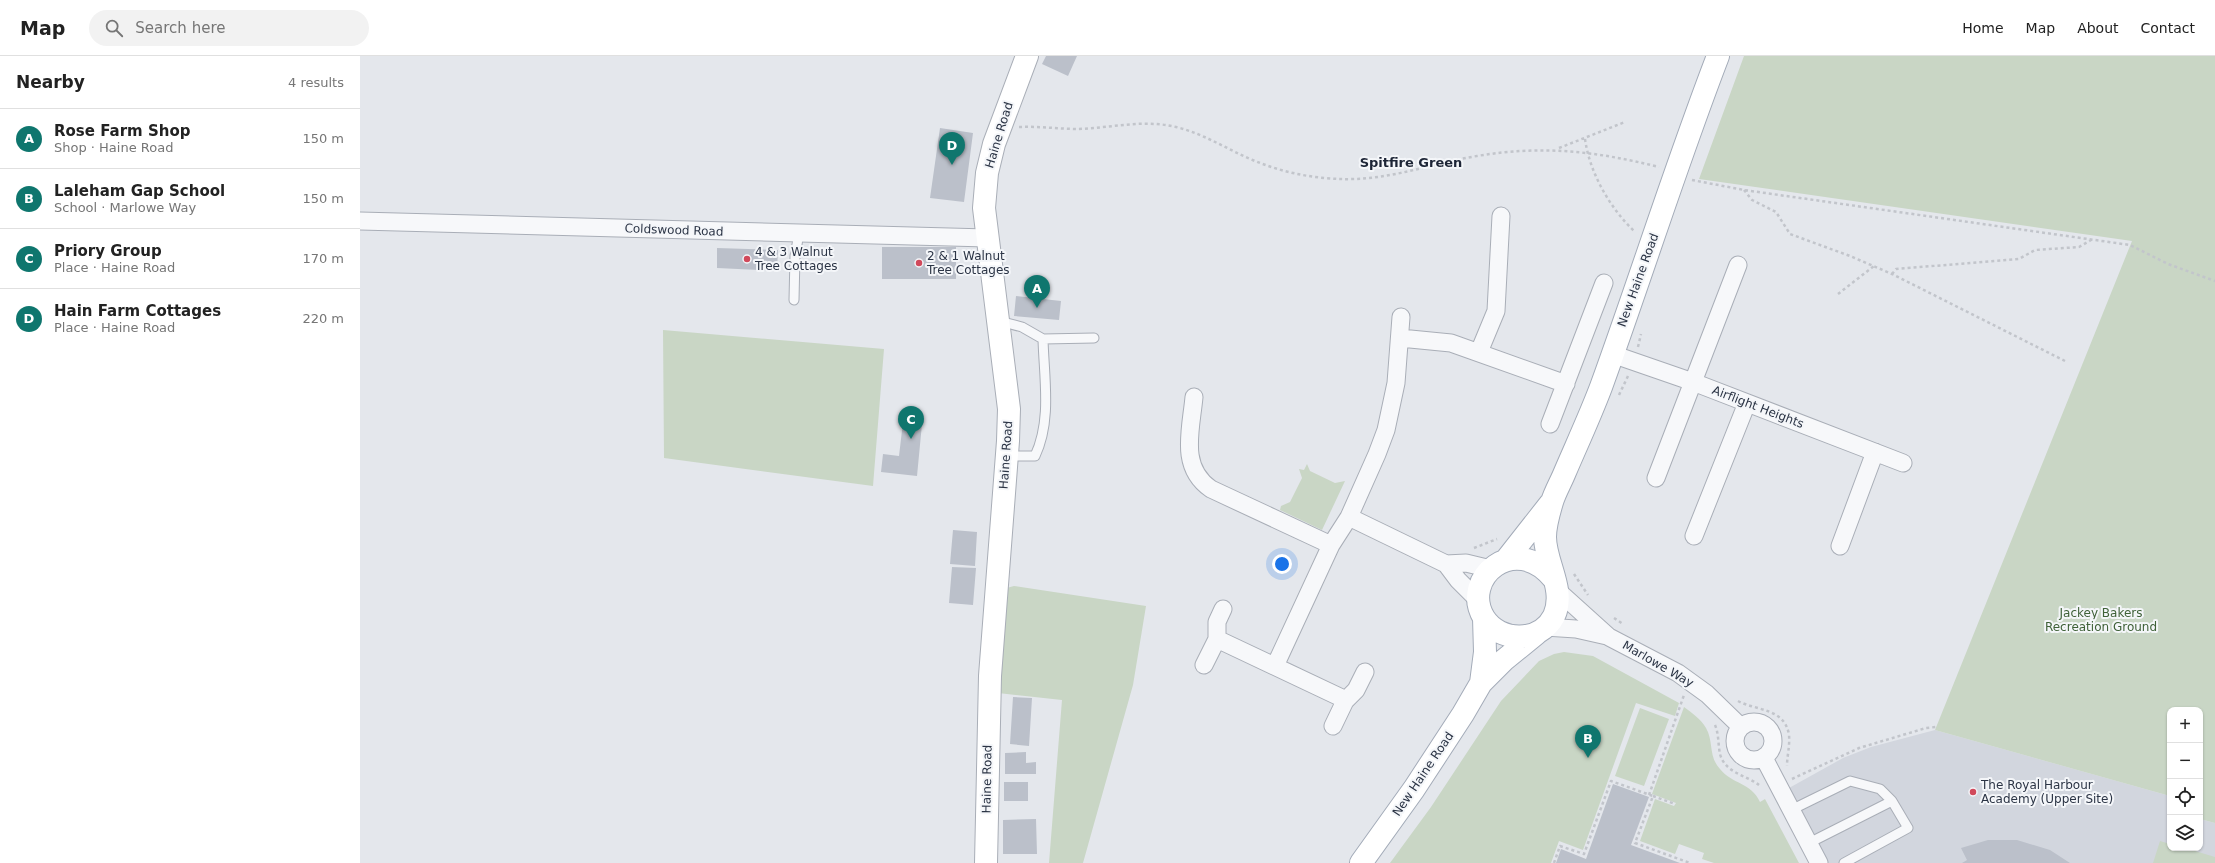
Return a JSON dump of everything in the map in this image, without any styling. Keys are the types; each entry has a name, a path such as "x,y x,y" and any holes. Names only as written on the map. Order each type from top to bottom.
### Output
{"main road":[{"name":"Haine Road","path":"986,863 990,676 1007,456 1009,408 984,208 987,173 1000,124 1027,56"},
{"name":"New Haine Road","path":"1361,863 1414,790 1481,683 1504,660 1541,630 1553,617 1558,604 1545,537 1553,501 1600,389 1718,56"},
{"name":"New Haine Road","path":"1481,683 1486,652 1481,609 1482,583 1553,501"},
{"path":"1498,564 1519,558 1533,560 1544,568 1555,584"},
{"path":"1481,609 1492,627 1502,634 1514,637 1526,636 1541,630"}],"street":[{"path":"1480,352 1496,311 1501,216"},
{"name":"Coldswood Road","path":"360,221 987,238"},
{"path":"1656,478 1738,265"},
{"path":"1550,424 1604,284"},
{"path":"1275,666 1331,545 1349,517 1386,430 1396,383 1401,317"},
{"path":"1400,338 1451,343 1480,352 1566,384"},
{"name":"Airflight Heights","path":"1612,354 1693,382 1903,463"},
{"path":"1194,397 1189,456 1191,465 1199,479 1211,489 1331,545"},
{"path":"1694,536 1747,403"},
{"path":"1840,546 1875,452"},
{"path":"1349,517 1446,564 1481,609"},
{"path":"1446,564 1498,564"},
{"name":"Marlowe Way","path":"1555,584 1609,636 1678,673 1707,694 1740,727"},
{"path":"1204,666 1217,639 1217,622 1223,609"},
{"name":"Marlowe Way","path":"1541,630 1576,629 1609,636"},
{"path":"1217,639 1346,700"},
{"path":"1333,726 1346,700 1356,690 1365,672"},
{"path":"1759,722 1769,730 1773,742 1772,748 1764,758 1752,761 1740,756 1736,750 1734,738 1740,727 1746,724 1759,722"},
{"path":"1764,758 1784,783 1791,810 1819,863"}],"lane":[{"path":"794,300 795,256 799,233"},
{"path":"999,321 1022,328 1043,339 1094,338"},
{"path":"1007,456 1035,456 1042,441 1046,419 1043,339"},
{"path":"1791,810 1850,781 1880,789 1892,801 1908,828 1844,863"},
{"path":"1809,843 1892,801"}],"path":[{"path":"1557,149 1625,122"},
{"path":"1000,124 1078,129 1142,123 1175,127 1210,138 1254,161 1277,168 1325,178 1349,179 1398,175 1451,162 1501,153 1557,149 1630,159 1664,168"},
{"path":"1585,139 1587,152 1596,177 1626,223 1640,237"},
{"path":"1691,180 1744,190 2130,245 2168,264 2215,281"},
{"path":"1744,190 1752,200 1776,212 1790,234 1892,274 2065,361"},
{"path":"1892,274 1896,269 2019,259 2035,250 2079,247 2091,240"},
{"path":"1838,294 1874,266"},
{"path":"1678,690 1690,698"},
{"path":"1684,693 1635,843 1690,863"},
{"path":"1714,724 1717,729 1721,756 1726,765 1736,773 1759,784 1766,793 1859,748 1926,728 1936,728"},
{"path":"1554,863 1560,846 1584,854 1611,781 1675,804"}],"shaded area":[{"name":"The Royal Harbour Academy (Upper Site)","path":"1935,730 2167,795 2167,851 2203,851 2203,820 2215,823 2215,863 1827,863 1789,788 1843,758 1871,747"}],"green space":[{"name":"Jackey Bakers Recreation Ground","path":"1744,56 2215,56 2215,823 2203,820 2203,707 2167,707 2167,795 1935,730 2132,241 1699,179"},
{"path":"663,330 884,349 873,486 664,458"},
{"path":"1307,464 1310,471 1335,483 1345,481 1322,530 1280,510 1281,506 1290,502 1302,478 1299,469 1304,470"},
{"path":"1014,586 1146,606 1133,685 1083,863 1049,863 1062,700 998,693 1003,589"},
{"path":"1564,652 1593,656 1679,703 1675,716 1636,703 1583,850 1559,841 1551,863 1390,863 1431,807 1501,701 1539,661 1554,654"},
{"path":"1684,707 1699,719 1706,728 1710,738 1712,754 1720,769 1730,778 1752,791 1760,802 1765,799 1799,863 1714,863 1702,859 1704,853 1679,844 1675,854 1640,841 1655,799 1674,806 1676,803 1652,794"},
{"path":"1640,708 1669,719 1644,786 1615,776"},
{"path":"2160,841 2167,843 2167,851 2195,851 2215,857 2215,863 2153,863"}],"building":[{"path":"1046,56 1077,56 1068,76 1042,64"},
{"path":"940,128 973,133 964,202 930,198"},
{"name":"2 & 1 Walnut Tree Cottages","path":"882,247 956,247 956,279 882,279"},
{"name":"4 & 3 Walnut Tree Cottages","path":"717,248 778,250 777,271 717,268"},
{"path":"1016,296 1061,301 1059,320 1014,316"},
{"path":"903,422 922,424 917,476 881,472 883,454 899,456"},
{"path":"953,530 977,532 975,566 950,564"},
{"path":"952,567 976,568 973,605 949,603"},
{"path":"1013,697 1032,698 1029,746 1010,744"},
{"path":"1026,752 1026,763 1036,762 1036,774 1005,774 1005,753"},
{"path":"1004,782 1028,782 1028,801 1004,801"},
{"path":"1613,784 1649,797 1631,845 1680,863 1556,863 1561,849 1586,859"},
{"path":"1036,819 1037,854 1003,854 1003,820"},
{"path":"1988,840 2017,840 2050,850 2070,863 1962,863 1967,860 1961,848"}],"place":[{"name":"Hain Farm Cottages","path":"952,165"},
{"name":"4 & 3 Walnut Tree Cottages","path":"747,259"},
{"name":"2 & 1 Walnut Tree Cottages","path":"919,263"},
{"name":"Rose Farm Shop","path":"1037,308"},
{"name":"Priory Group","path":"911,439"},
{"name":"Laleham Gap School","path":"1588,758"},
{"name":"The Royal Harbour Academy (Upper Site)","path":"1973,792"}],"district":[{"name":"Spitfire Green","path":"1411,162"}]}
